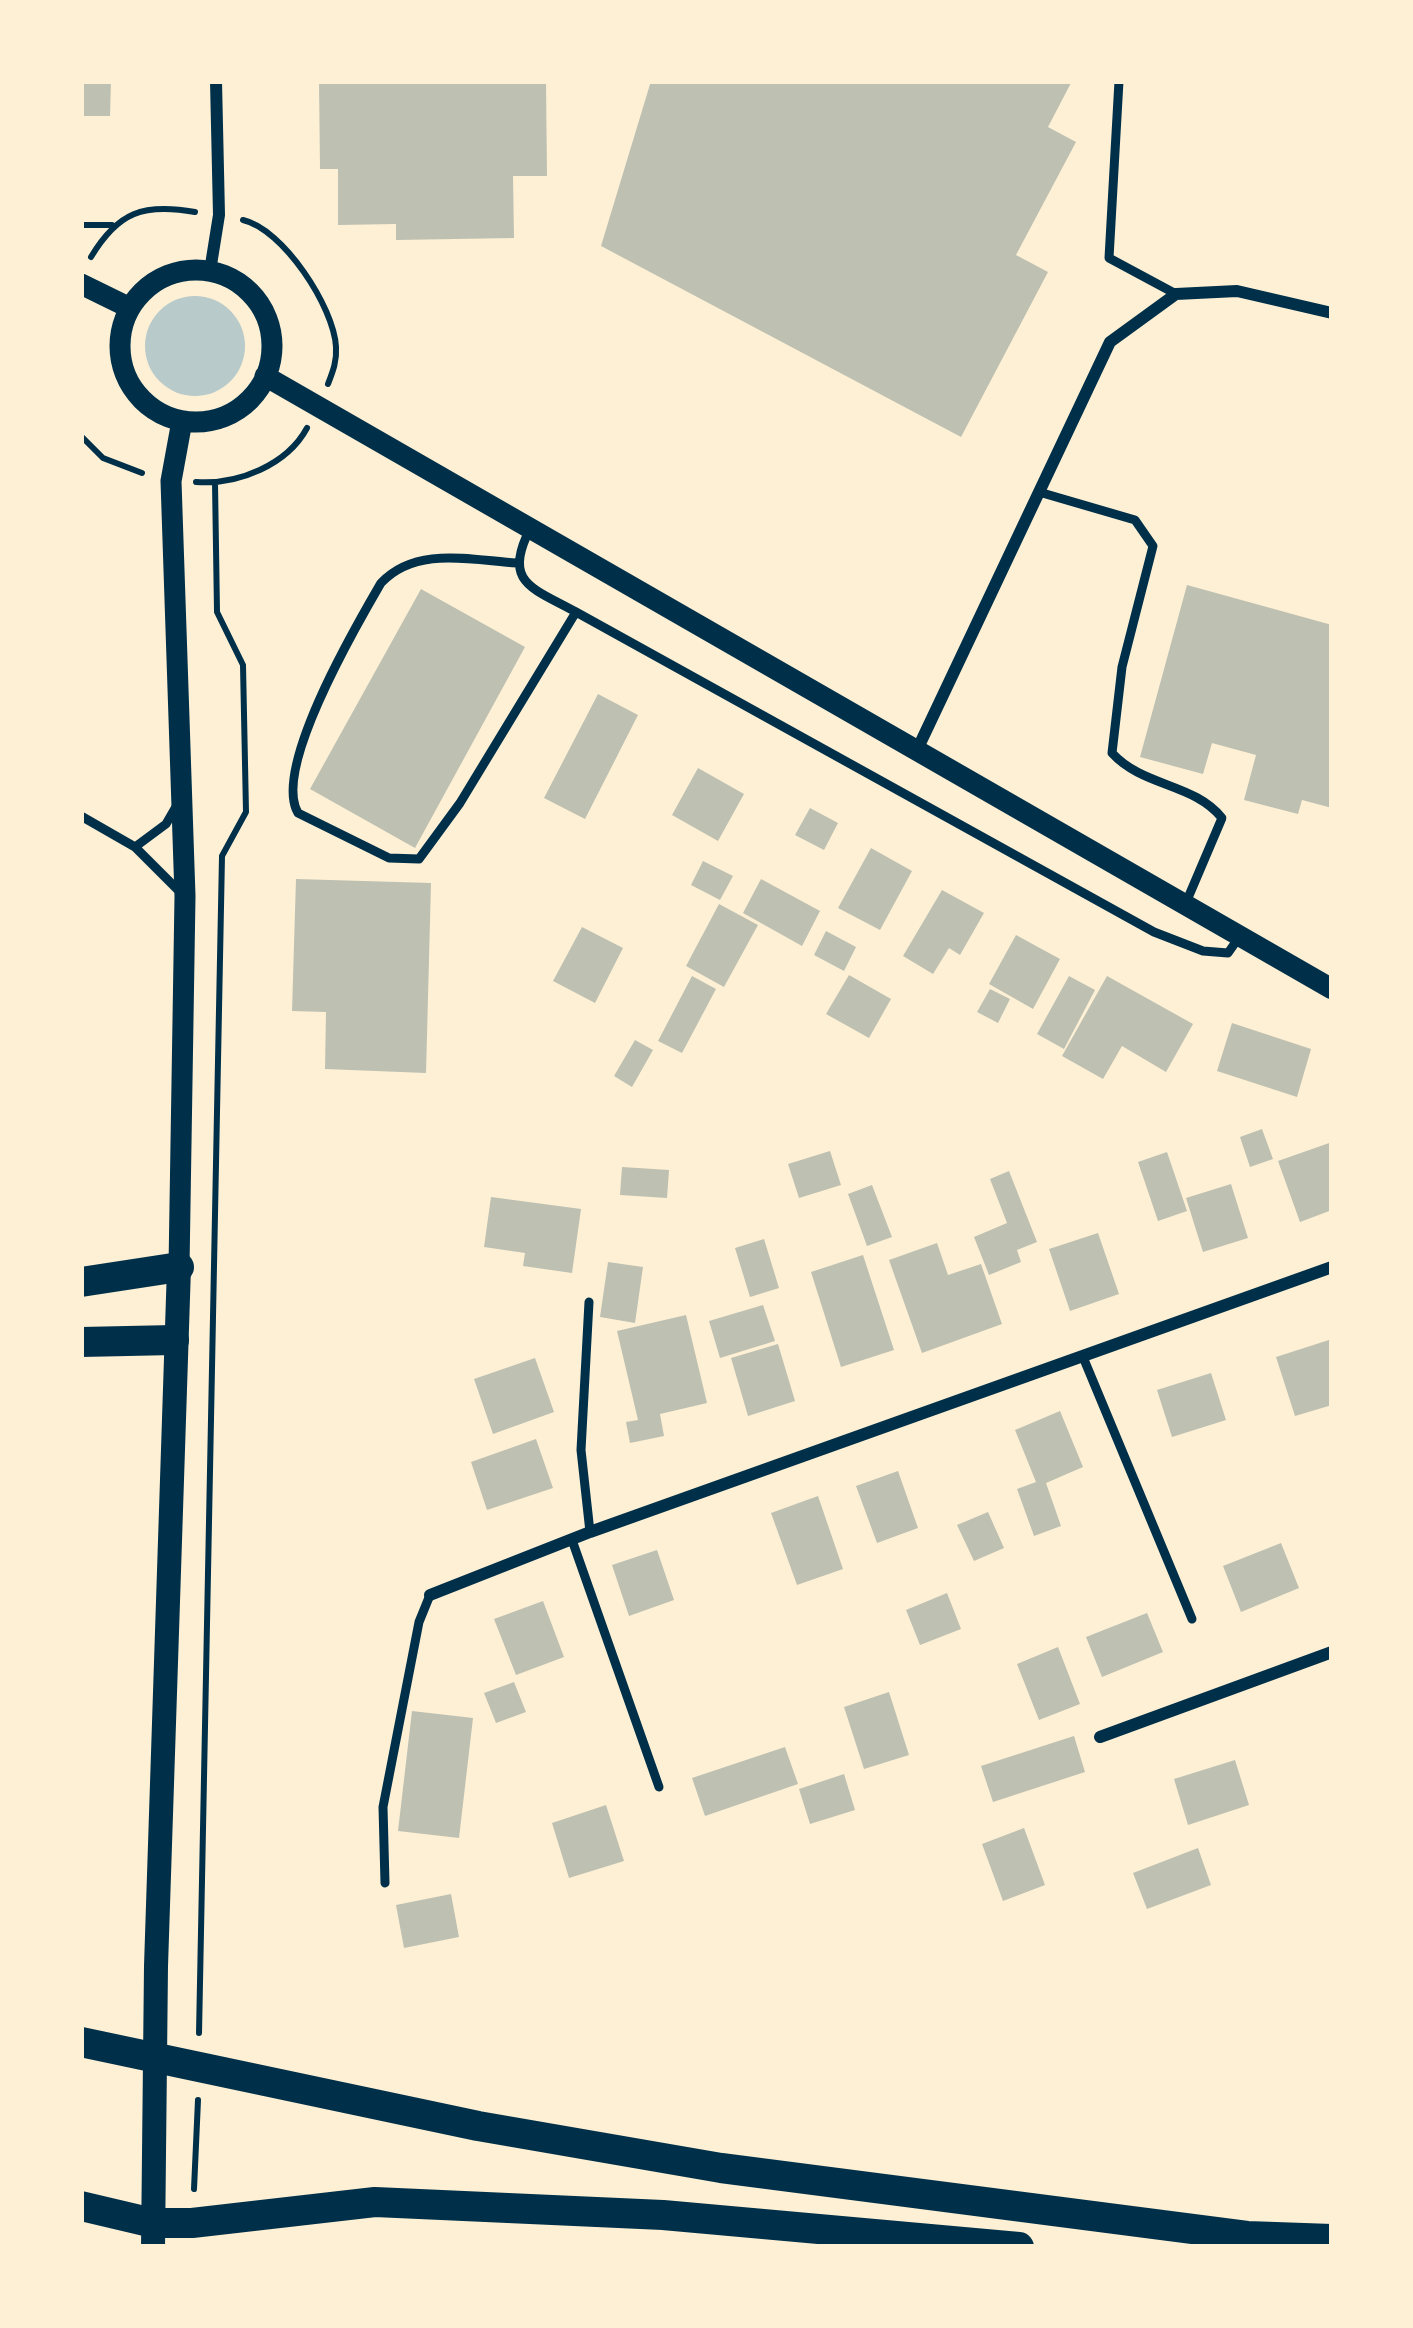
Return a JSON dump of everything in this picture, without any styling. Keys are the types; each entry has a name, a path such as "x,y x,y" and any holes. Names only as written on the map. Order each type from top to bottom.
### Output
{"main road":[{"path":"81,1282 179,1267 156,1966 153,2235"},
{"path":"81,1342 174,1340"},
{"path":"81,2042 478,2126 721,2168 1247,2236 1332,2239"},
{"path":"81,2206 153,2235 192,2222 375,2202 663,2215 1019,2247"},
{"path":"1161,2247 1247,2236"}],"street":[{"path":"210,271 219,215 216,81"},
{"path":"191,270 210,271 238,283 259,304 271,332 270,362 250,400 225,416 182,421 140,398 124,370 120,339 130,308 156,281 191,270"},
{"path":"84,274 130,308"},
{"path":"916,750 1110,342 1176,294 1237,291 1332,313"},
{"path":"266,376 1332,989"},
{"path":"179,1267 185,896 172,481 182,421"},
{"path":"430,1595 590,1532 1332,1267"},
{"path":"1100,1737 1332,1652"}],"lane":[{"path":"1119,81 1108,258 1176,294"},
{"path":"1039,492 1135,520 1153,546 1122,668 1112,753 1129,772 1208,800 1222,818 1185,904"},
{"path":"530,529 517,563 527,583 576,612 1154,932 1216,954 1228,953 1240,936"},
{"path":"517,563 440,558 413,561 393,570 381,584 310,724 291,782 292,803 298,813 389,858 418,859 460,803 576,612"},
{"path":"135,847 166,824 182,795"},
{"path":"81,816 135,847 185,896"},
{"path":"589,1302 581,1450 590,1532"},
{"path":"1083,1357 1192,1619"},
{"path":"572,1540 659,1787"},
{"path":"385,1883 383,1807 419,1622 430,1595"}],"path":[{"path":"81,225 112,225 148,209 177,209 254,223 286,248 313,287 334,329 336,346 336,363 317,409 298,445 275,464 215,483 172,481 103,458 81,438"},
{"path":"84,274 112,225"},
{"path":"200,1968 222,856 246,812 243,665 217,612 215,483"}],"shaded area":[{"path":"195,296 214,299 231,310 242,327 242,365 231,382 214,393 195,396 176,393 159,382 148,365 145,346 148,327 159,310 176,299"}],"building":[{"path":"81,81 111,81 110,116 81,116"},
{"path":"319,81 546,81 547,176 513,176 514,238 396,240 396,224 338,225 338,169 320,169"},
{"path":"651,81 1072,81 1048,127 1076,142 1016,255 1048,272 961,437 601,246"},
{"path":"1187,585 1332,625 1332,808 1302,800 1298,814 1244,800 1256,755 1212,743 1203,774 1140,757"},
{"path":"421,589 525,647 415,848 310,789"},
{"path":"598,694 638,715 585,819 544,798"},
{"path":"698,768 744,794 718,841 672,815"},
{"path":"810,808 838,823 824,850 795,835"},
{"path":"871,848 912,871 880,930 838,908"},
{"path":"703,861 733,876 720,900 691,885"},
{"path":"296,879 431,883 426,1073 325,1069 326,1012 292,1011"},
{"path":"761,879 820,911 802,946 743,913"},
{"path":"942,890 984,913 960,955 949,948 933,974 903,956"},
{"path":"719,904 758,925 724,987 686,966"},
{"path":"582,927 623,948 595,1003 553,981"},
{"path":"826,931 856,947 844,971 814,955"},
{"path":"1016,935 1060,959 1033,1009 989,984"},
{"path":"849,975 891,999 869,1038 826,1014"},
{"path":"692,976 716,989 682,1053 658,1041"},
{"path":"1069,976 1095,990 1064,1049 1037,1034"},
{"path":"1107,976 1193,1024 1166,1072 1122,1046 1103,1079 1062,1056"},
{"path":"990,989 1010,999 998,1023 977,1012"},
{"path":"1232,1023 1311,1049 1297,1097 1217,1071"},
{"path":"635,1040 653,1050 632,1087 614,1076"},
{"path":"1262,1129 1273,1159 1250,1167 1240,1137"},
{"path":"1332,1142 1332,1210 1300,1222 1278,1161"},
{"path":"830,1151 841,1185 799,1198 788,1164"},
{"path":"1167,1152 1187,1211 1158,1221 1138,1162"},
{"path":"622,1167 669,1170 667,1198 620,1195"},
{"path":"1009,1171 1037,1242 1017,1250 1021,1262 989,1275 974,1237 1007,1223 990,1179"},
{"path":"1231,1184 1248,1238 1203,1252 1186,1198"},
{"path":"872,1185 892,1237 867,1246 848,1194"},
{"path":"491,1197 581,1209 572,1273 523,1266 525,1253 484,1247"},
{"path":"1098,1233 1119,1294 1070,1311 1049,1249"},
{"path":"764,1239 779,1288 750,1297 735,1248"},
{"path":"937,1243 948,1275 981,1264 1002,1324 922,1353 889,1260"},
{"path":"863,1255 894,1350 841,1367 811,1272"},
{"path":"608,1262 643,1267 635,1323 600,1317"},
{"path":"763,1305 775,1341 720,1358 709,1321"},
{"path":"686,1315 707,1403 660,1414 664,1436 630,1443 626,1422 638,1420 617,1331"},
{"path":"1332,1339 1332,1405 1295,1416 1276,1357"},
{"path":"778,1344 795,1401 748,1416 731,1358"},
{"path":"535,1358 554,1412 493,1434 474,1379"},
{"path":"1211,1373 1226,1420 1172,1437 1157,1390"},
{"path":"1060,1411 1083,1467 1046,1483 1061,1526 1034,1536 1017,1489 1036,1482 1015,1430"},
{"path":"536,1439 553,1488 487,1510 471,1462"},
{"path":"898,1471 918,1528 877,1543 856,1486"},
{"path":"818,1496 843,1569 797,1585 771,1513"},
{"path":"988,1512 1004,1548 974,1561 957,1525"},
{"path":"1281,1543 1299,1588 1241,1612 1223,1566"},
{"path":"657,1550 674,1600 629,1616 612,1565"},
{"path":"947,1593 961,1629 920,1645 906,1610"},
{"path":"543,1601 564,1657 516,1675 494,1619"},
{"path":"1147,1613 1163,1652 1102,1677 1086,1637"},
{"path":"1058,1647 1080,1704 1039,1720 1017,1664"},
{"path":"514,1682 526,1712 496,1723 484,1693"},
{"path":"889,1692 909,1755 864,1769 844,1707"},
{"path":"412,1711 473,1718 459,1838 398,1831"},
{"path":"1074,1736 1085,1772 993,1802 981,1766"},
{"path":"785,1747 798,1784 705,1816 692,1778"},
{"path":"1235,1760 1249,1805 1188,1825 1174,1779"},
{"path":"844,1774 855,1810 810,1824 799,1789"},
{"path":"606,1805 624,1861 569,1878 552,1823"},
{"path":"1024,1828 1045,1885 1003,1901 982,1844"},
{"path":"1198,1848 1211,1885 1147,1909 1133,1873"},
{"path":"451,1894 459,1937 404,1948 396,1905"}]}
